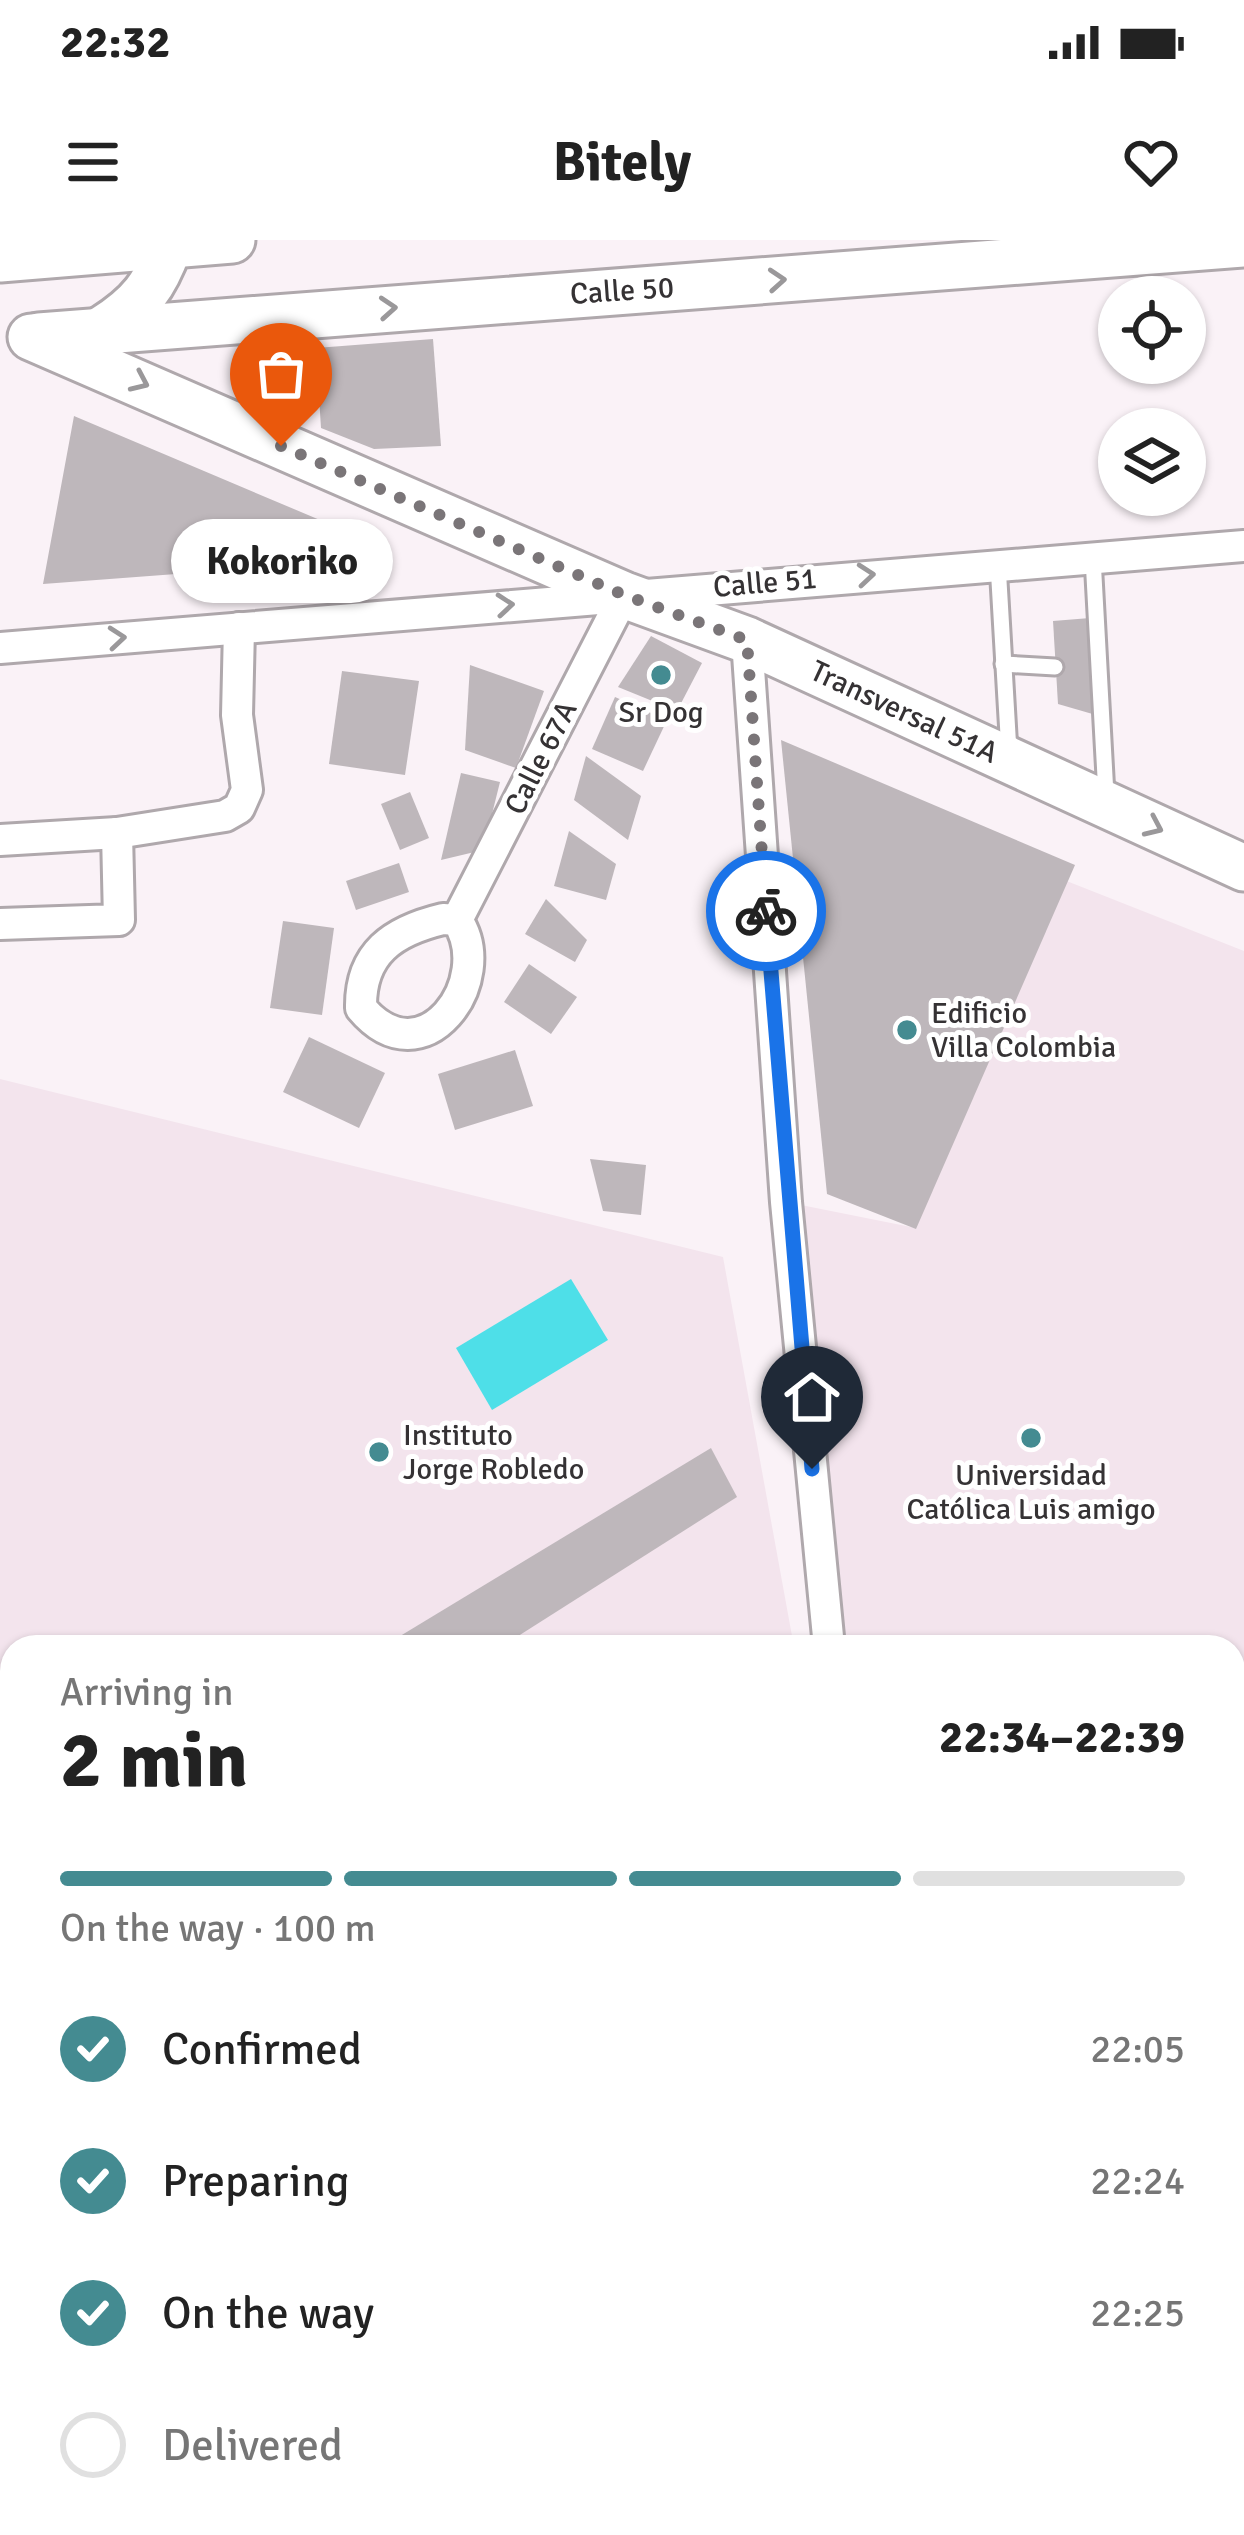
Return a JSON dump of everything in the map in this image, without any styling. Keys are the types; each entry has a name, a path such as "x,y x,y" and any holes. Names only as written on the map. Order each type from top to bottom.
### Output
{"main road":[{"path":"0,260 232,240"},
{"path":"104,328 132,310 155,285 169,243"},
{"name":"Calle 50","path":"16,338 1244,244"},
{"name":"Transversal 51A","path":"16,338 624,595 747,640 1244,868"}],"street":[{"name":"Calle 51","path":"0,649 1244,546"},
{"name":"Calle 67A","path":"458,920 624,595"},
{"path":"0,840 117,833 225,816 239,808 247,790 237,715 239,628"},
{"path":"747,640 786,1202 828,1635"},
{"path":"0,924 118,920 117,833"}],"lane":[{"path":"1093,558 1106,806"},
{"path":"998,564 1010,761"},
{"path":"1003,664 1055,667"}],"shaded area":[{"name":"Universidad Católica Luis amigo","path":"1059,878 1244,951 1244,1635 844,1635 786,1202 916,1228"},
{"name":"Instituto Jorge Robledo","path":"0,1079 723,1257 792,1635 0,1635"}],"water":[{"path":"571,1279 608,1340 492,1410 456,1348"}],"building":[{"path":"433,339 441,446 374,449 321,428 316,348"},
{"path":"74,416 379,545 377,553 311,558 309,564 43,584"},
{"path":"1090,618 1096,715 1058,704 1053,621"},
{"name":"Sr Dog","path":"651,636 702,663 677,711 618,687"},
{"path":"470,665 544,691 516,768 465,750"},
{"path":"342,671 419,681 405,775 329,764"},
{"path":"615,697 667,720 643,771 592,749"},
{"name":"Edificio Villa Colombia","path":"781,740 1075,865 916,1229 827,1194"},
{"path":"586,756 641,796 628,840 574,800"},
{"path":"461,773 500,782 483,850 441,860"},
{"path":"410,792 429,838 400,850 381,804"},
{"path":"569,831 616,864 606,900 554,886"},
{"path":"399,863 409,892 356,910 346,881"},
{"path":"546,899 587,940 575,962 525,934"},
{"path":"283,921 334,928 322,1015 270,1008"},
{"path":"529,964 577,997 551,1034 504,1002"},
{"path":"309,1037 385,1073 359,1128 283,1092"},
{"path":"515,1050 533,1106 455,1130 438,1074"},
{"path":"590,1159 646,1165 641,1215 603,1211"},
{"path":"711,1448 737,1497 520,1635 402,1635"}],"way so far":[{"path":"281,446 624,595 747,640 766,911"}],"place":[{"name":"Kokoriko","path":"281,446"},
{"name":"Sr Dog","path":"661,675"},
{"name":"Edificio Villa Colombia","path":"907,1030"},
{"name":"Universidad Católica Luis amigo","path":"1031,1438"},
{"name":"Instituto Jorge Robledo","path":"379,1452"}],"route":[{"path":"766,911 786,1202 812,1469"}]}
